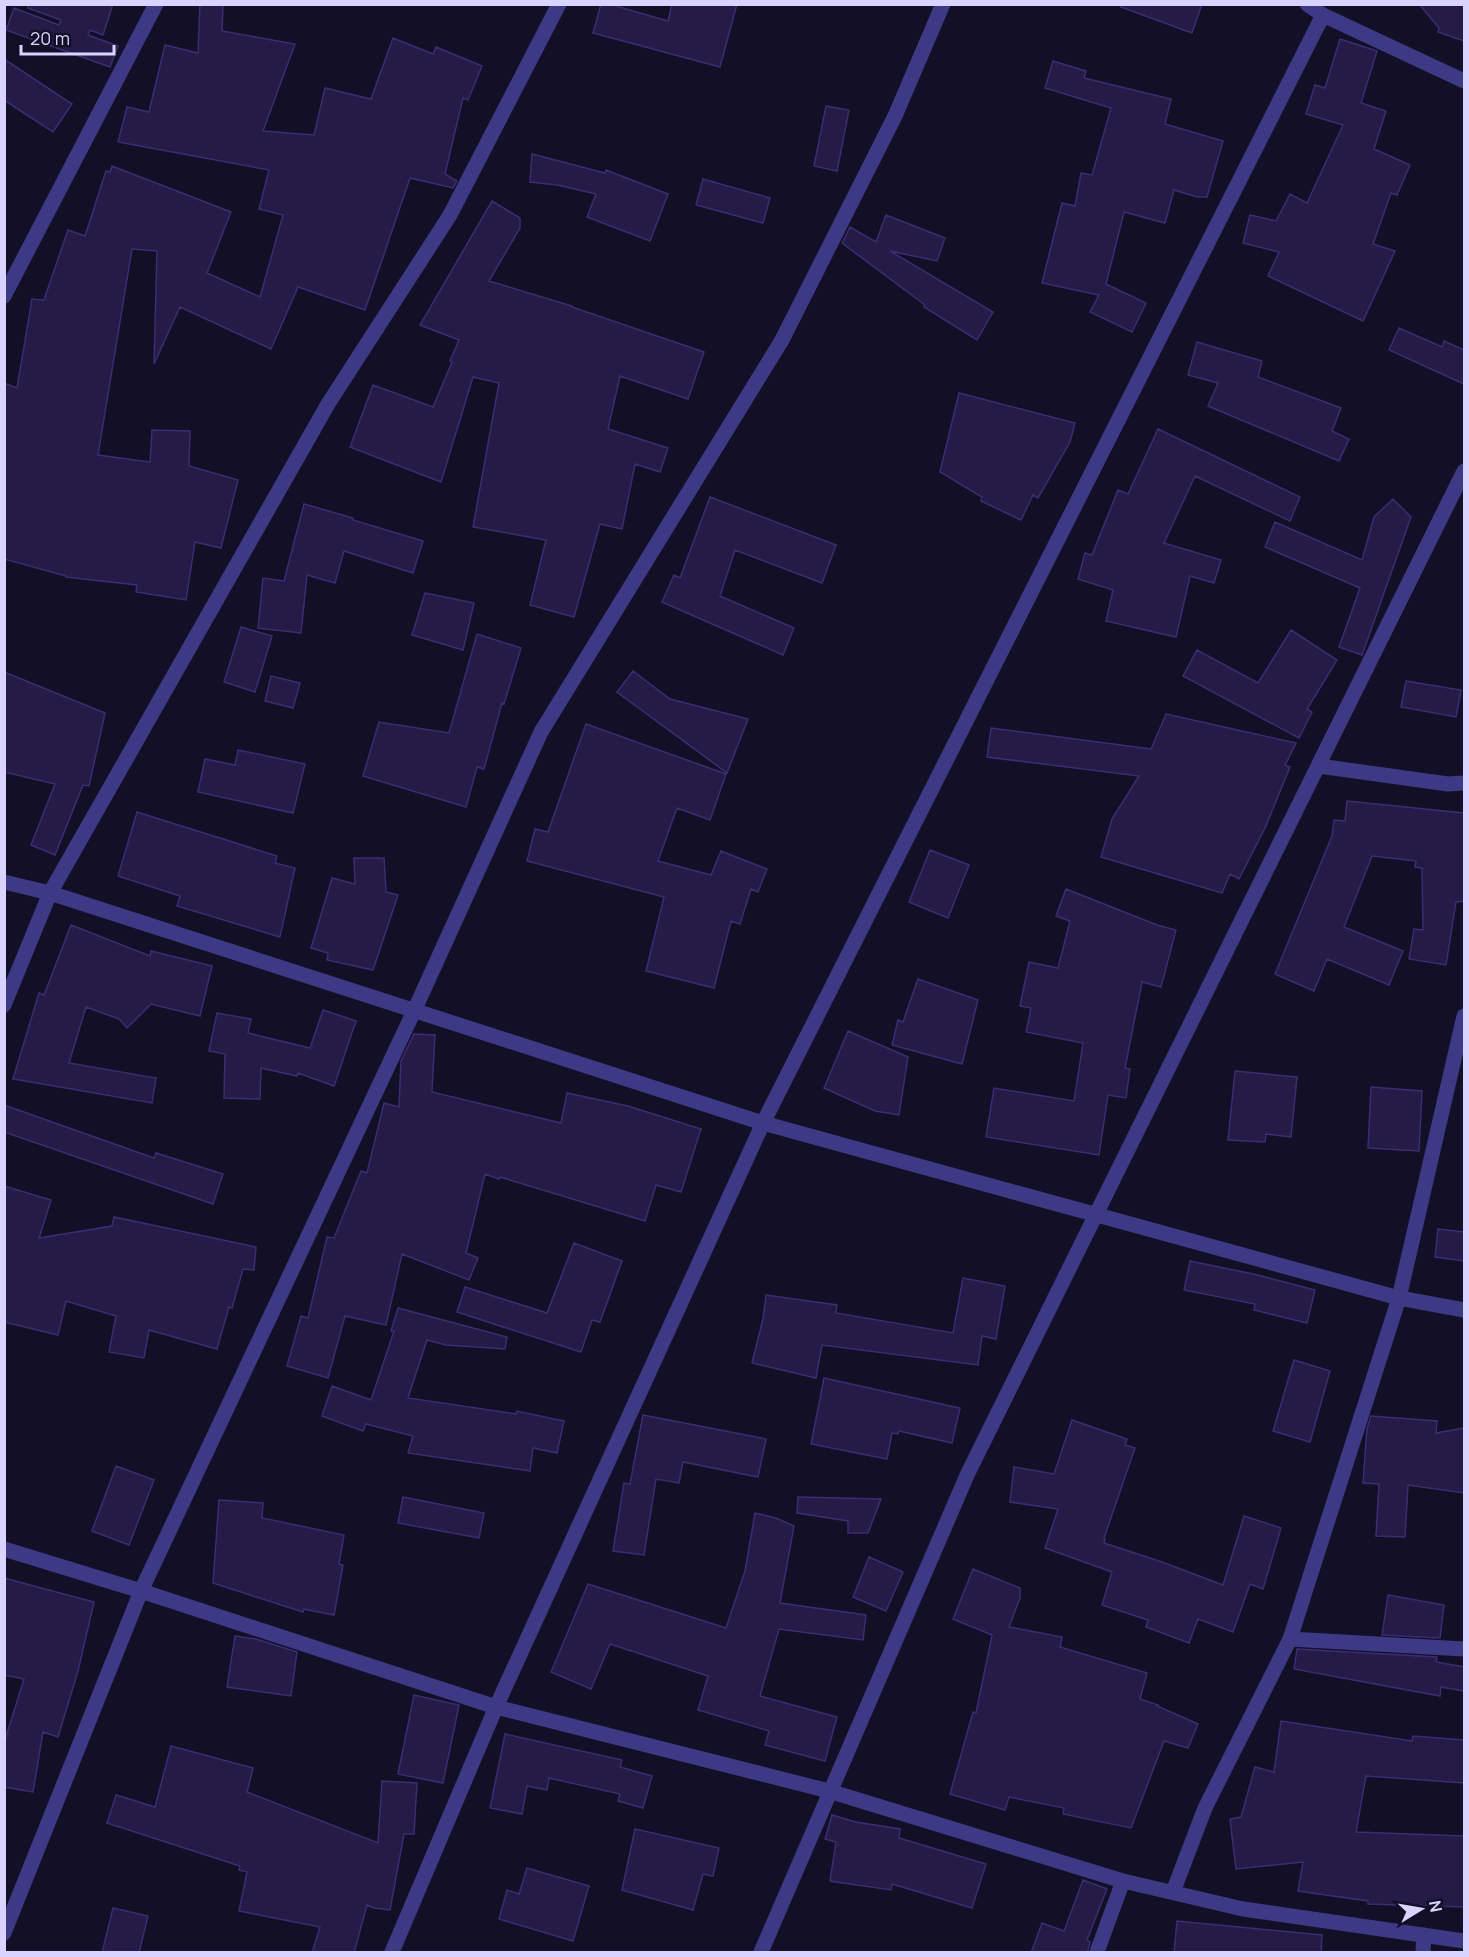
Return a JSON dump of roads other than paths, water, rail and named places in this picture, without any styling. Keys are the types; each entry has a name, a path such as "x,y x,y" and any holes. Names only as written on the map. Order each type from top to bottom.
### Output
{"street":[{"path":"4,296 156,4"},
{"path":"4,1005 50,893 328,404 450,215 559,4"},
{"path":"4,1933 141,1591 414,1011 541,732 782,340 895,116 943,4"},
{"path":"1307,4 1323,15 1464,81"},
{"path":"392,1953 496,1707 764,1123 1323,15"},
{"path":"761,1953 968,1473 1464,471"},
{"path":"1319,766 1448,784 1464,783"},
{"path":"4,882 50,893 764,1123 1399,1298 1464,1310"},
{"path":"1173,1892 1206,1808 1290,1639 1399,1298 1464,1016"},
{"path":"4,1549 141,1591 496,1707 829,1791 1123,1881 1243,1909 1464,1941"},
{"path":"1290,1639 1464,1649"},
{"path":"1097,1953 1123,1881"},
{"path":"1423,1953 1424,1935"}]}
